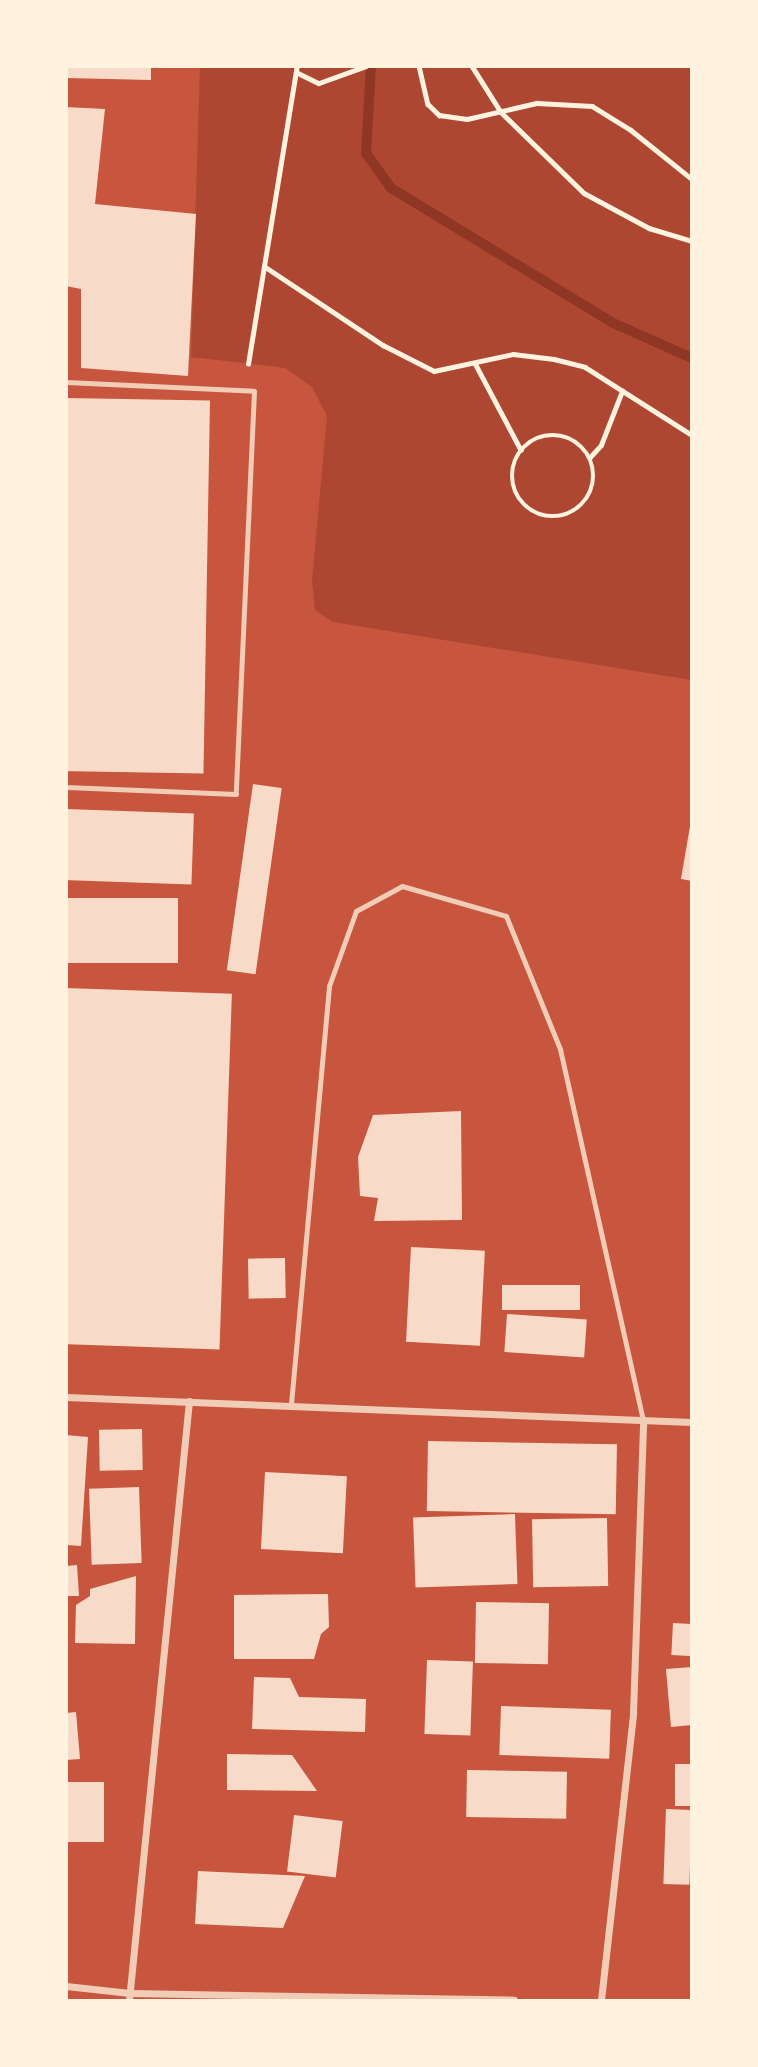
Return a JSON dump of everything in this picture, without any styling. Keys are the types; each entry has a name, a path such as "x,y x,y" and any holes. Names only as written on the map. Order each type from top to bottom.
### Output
{"street":[{"path":"66,1397 691,1422"},
{"path":"129,1997 189,1401"},
{"path":"601,2000 633,1713 643,1421"},
{"path":"66,1986 129,1997 514,2000"}],"lane":[{"path":"66,382 254,391 236,794 66,787"},
{"path":"290,1404 329,986 356,911 402,886 506,916 560,1049 643,1421"}],"path":[{"path":"248,364 276,171 296,69 319,83 339,78 366,66"},
{"path":"419,66 428,104 439,115 467,119 537,103 592,106 631,130 691,179"},
{"path":"472,66 501,112 584,193 649,228 691,241"},
{"path":"264,266 383,345 434,371 476,365 513,354 554,359 585,367 691,435"},
{"path":"476,365 521,450"},
{"path":"590,457 601,445 622,391"},
{"path":"553,434 568,437 590,457 593,488 585,501 574,511 545,516 532,511 514,488 512,473 521,450 530,442 553,434"}],"shaded area":[{"path":"200,67 691,67 691,680 333,622 315,610 312,581 327,416 312,387 285,368 191,357"}],"building":[{"path":"66,66 151,66 151,80 66,78"},
{"path":"66,107 105,109 95,204 196,214 188,376 81,368 81,289 66,286"},
{"path":"66,398 210,401 203,773 66,771"},
{"path":"253,784 282,788 256,974 227,970"},
{"path":"66,809 194,813 191,884 66,880"},
{"path":"692,826 692,881 681,879"},
{"path":"66,898 178,898 178,963 66,963"},
{"path":"66,988 232,994 219,1350 66,1344"},
{"path":"461,1111 462,1220 374,1221 378,1198 360,1196 358,1157 373,1115"},
{"path":"411,1247 485,1251 480,1346 406,1342"},
{"path":"285,1258 286,1298 249,1299 248,1259"},
{"path":"502,1285 580,1285 580,1310 502,1310"},
{"path":"507,1314 587,1320 584,1357 504,1352"},
{"path":"142,1429 143,1470 100,1471 99,1430"},
{"path":"66,1435 88,1437 81,1546 66,1545"},
{"path":"428,1441 617,1444 616,1514 427,1511"},
{"path":"265,1472 347,1476 343,1553 261,1549"},
{"path":"139,1487 142,1563 92,1565 89,1489"},
{"path":"515,1514 517,1584 416,1588 413,1518"},
{"path":"607,1518 608,1586 533,1587 532,1519"},
{"path":"77,1565 79,1596 66,1596 66,1566"},
{"path":"136,1576 135,1644 75,1643 76,1605 90,1596 90,1589"},
{"path":"328,1594 329,1627 321,1634 314,1659 234,1659 234,1595"},
{"path":"476,1602 549,1603 548,1664 475,1663"},
{"path":"673,1623 692,1624 690,1656 671,1655"},
{"path":"427,1660 473,1662 470,1736 424,1734"},
{"path":"692,1667 692,1725 671,1727 666,1669"},
{"path":"254,1677 290,1678 299,1697 366,1699 365,1732 252,1729"},
{"path":"501,1706 611,1710 609,1759 499,1755"},
{"path":"76,1712 80,1759 66,1760 66,1713"},
{"path":"227,1754 292,1755 317,1791 227,1790"},
{"path":"675,1764 692,1764 692,1806 675,1806"},
{"path":"467,1770 567,1772 566,1819 466,1817"},
{"path":"66,1782 104,1782 104,1842 66,1842"},
{"path":"666,1809 692,1810 689,1885 663,1884"},
{"path":"294,1815 343,1821 336,1878 287,1872"},
{"path":"198,1871 305,1876 283,1928 195,1924"}],"waterway":[{"path":"371,66 366,153 391,188 613,323 692,358"}]}
